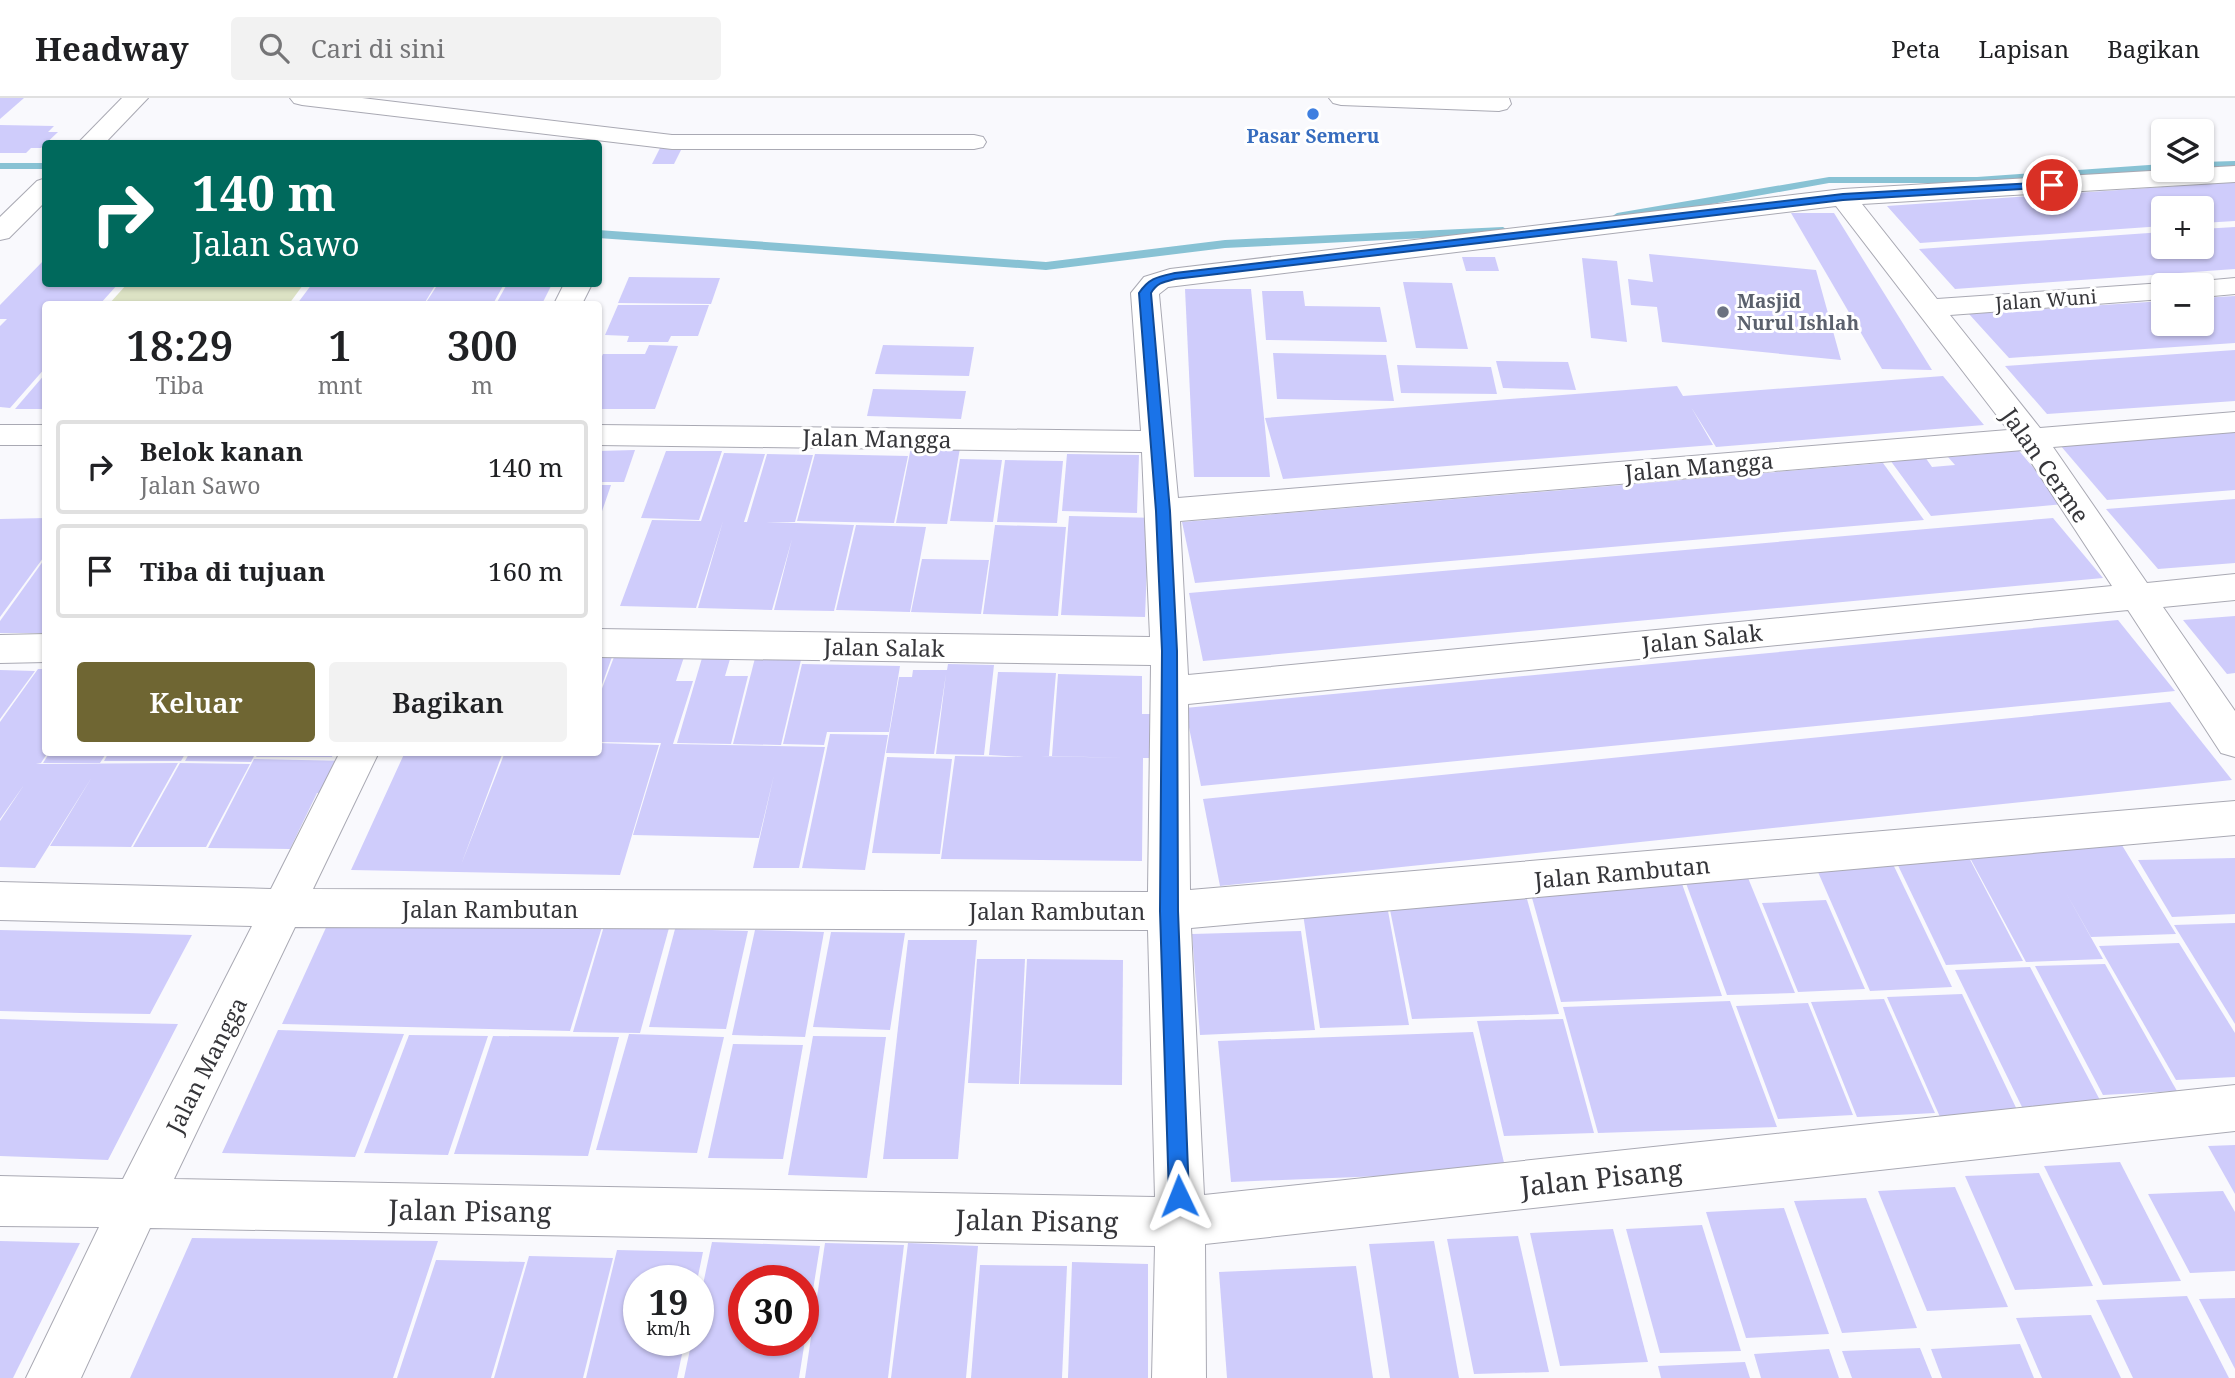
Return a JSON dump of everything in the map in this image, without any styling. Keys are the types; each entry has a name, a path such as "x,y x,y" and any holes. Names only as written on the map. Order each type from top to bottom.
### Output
{"street":[{"path":"93,140 136,98"},
{"path":"302,98 672,142 974,142"},
{"path":"1341,98 1499,104 1497,98"},
{"path":"1179,1378 1180,1223 1169,911 1170,651 1163,511 1145,293 1155,281 1175,276 1843,197 2235,174"},
{"path":"0,197 41,191"},
{"path":"0,232 41,191"},
{"name":"Jalan Cerme","path":"1843,197 2030,438 2235,743"},
{"path":"2214,288 2235,286"},
{"name":"Jalan Wuni","path":"1928,308 2151,292"},
{"name":"Jalan Mangga","path":"1163,511 2235,422"},
{"path":"0,435 42,435"},
{"name":"Jalan Mangga","path":"602,435 1156,442"},
{"name":"Jalan Salak","path":"1170,691 2235,587"},
{"name":"Jalan Salak","path":"602,643 1170,651"},
{"path":"0,649 42,648"},
{"name":"Jalan Mangga","path":"53,1378 358,756"},
{"name":"Jalan Rambutan","path":"0,901 284,908 1169,911 2235,818"},
{"name":"Jalan Pisang","path":"0,1201 1180,1223 2235,1108"}],"green space":[{"path":"124,287 302,287 291,301 112,301"}],"building":[{"path":"0,98 24,98 0,119"},
{"path":"0,125 54,126 48,132 58,132 50,140 42,140 41,148 31,148 26,153 0,153"},
{"path":"662,144 684,144 674,164 652,164"},
{"path":"2235,182 2235,221 2214,222 2214,196 2151,196 2151,227 1920,243 1887,206"},
{"path":"1791,213 1834,213 1932,370 1882,369"},
{"path":"2235,227 2235,269 1955,289 1919,249 2151,233 2151,259 2214,259 2214,228"},
{"path":"1649,254 1816,270 1841,360 1662,342 1657,307 1631,305 1628,279 1653,282"},
{"path":"1462,257 1495,257 1499,271 1466,271"},
{"path":"1582,258 1617,261 1627,342 1591,338"},
{"path":"42,262 42,287 115,287 103,301 42,301 42,372 10,408 0,407 0,326 7,319 0,319 0,305"},
{"path":"629,277 720,278 711,304 618,303"},
{"path":"1403,282 1452,283 1468,349 1416,348"},
{"path":"310,287 434,287 426,301 299,301"},
{"path":"436,287 502,287 495,301 427,301"},
{"path":"505,287 550,287 544,301 498,301"},
{"path":"1185,289 1251,289 1270,477 1194,477"},
{"path":"1262,291 1303,291 1305,306 1380,307 1387,342 1266,340"},
{"path":"2235,296 2235,343 2009,358 1969,314 2151,302 2151,336 2214,336 2214,297"},
{"path":"618,305 709,305 698,336 671,336 668,342 627,342 629,336 605,335"},
{"path":"649,345 678,346 655,409 602,409 603,354 645,354"},
{"path":"883,345 974,347 969,376 875,374"},
{"path":"2235,350 2235,401 2047,414 2005,366"},
{"path":"1273,353 1386,355 1394,401 1277,399"},
{"path":"1496,361 1568,362 1576,390 1503,388"},
{"path":"1397,365 1491,367 1497,394 1401,393"},
{"path":"1943,376 1984,425 1716,447 1691,407 1713,445 1283,479 1265,418 1677,386 1683,396"},
{"path":"42,378 42,409 15,409"},
{"path":"873,389 966,391 961,419 867,416"},
{"path":"2235,432 2235,490 2107,500 2060,445"},
{"path":"2015,446 2064,504 1931,516 1890,460 1925,457 1932,467 1955,465 1948,457 1985,454 1981,449"},
{"path":"911,447 960,448 947,524 896,523"},
{"path":"635,450 624,482 602,482 602,451"},
{"path":"666,451 722,451 699,520 641,518"},
{"path":"724,453 765,454 744,522 747,522 767,454 813,455 795,522 766,522 854,525 834,611 774,610 792,539 772,610 698,608 723,521 696,608 620,606 652,520 701,521"},
{"path":"815,454 908,456 894,523 797,521"},
{"path":"1067,454 1139,455 1137,513 1062,511"},
{"path":"960,459 1002,460 993,522 950,521"},
{"path":"1005,460 1063,461 1057,523 997,522"},
{"path":"1883,463 1924,520 1195,583 1182,522"},
{"path":"602,485 611,485 602,511"},
{"path":"2235,499 2235,563 2158,569 2106,509"},
{"path":"1069,516 1160,518 1148,541 1145,617 1061,615"},
{"path":"42,518 42,559 0,617 0,519"},
{"path":"2053,518 2103,578 1203,661 1189,593"},
{"path":"856,525 926,527 910,612 836,610"},
{"path":"995,525 1066,527 1058,616 983,614"},
{"path":"922,559 989,560 981,614 911,612"},
{"path":"42,563 42,633 0,633 0,621"},
{"path":"2235,616 2235,673 2227,674 2183,620"},
{"path":"2118,620 2175,691 1201,786 1185,708"},
{"path":"602,656 612,657 602,685"},
{"path":"614,657 684,657 676,681 693,681 673,744 825,747 799,868 753,868 774,775 759,838 633,835 661,743 602,742 602,688"},
{"path":"702,658 730,659 725,676 748,676 731,744 677,743"},
{"path":"755,658 801,660 781,745 733,744"},
{"path":"802,664 900,666 889,732 827,732 824,745 783,744"},
{"path":"948,664 994,665 984,755 936,754 946,674 934,754 886,753 899,677 912,677 913,670 947,670"},
{"path":"38,669 42,669 42,756 45,756 41,763 36,764 178,763 131,847 50,846 92,777 35,868 0,867 0,821 24,785 0,819 0,722"},
{"path":"0,670 35,671 0,719"},
{"path":"998,672 1056,673 1049,756 1040,756 1128,758 1052,756 1058,674 1142,676 1142,714 1156,714 1156,758 1143,758 1142,861 941,859 955,756 1024,757 989,755"},
{"path":"2170,702 2232,780 1220,886 1203,799"},
{"path":"830,734 888,735 865,870 802,868"},
{"path":"602,743 659,745 620,875 351,870 403,756 502,756 461,865 503,756 602,756"},
{"path":"47,756 104,756 100,763 43,763"},
{"path":"107,756 184,756 181,761 104,761"},
{"path":"188,756 254,756 251,762 185,761"},
{"path":"257,756 332,756 332,757"},
{"path":"887,757 952,759 940,854 872,853"},
{"path":"254,759 349,761 334,794 317,793 290,849 208,848"},
{"path":"180,763 250,764 206,847 133,847"},
{"path":"2117,837 2176,934 2091,937 2065,891 2103,959 2026,962 1962,843"},
{"path":"1965,850 2023,961 1946,965 1892,853"},
{"path":"2235,858 2235,914 2172,917 2138,860"},
{"path":"1891,860 1952,987 1870,991 1814,863"},
{"path":"1746,873 1795,993 1727,995 1683,875"},
{"path":"1681,881 1722,996 1561,1002 1529,887"},
{"path":"1527,899 1559,1014 1412,1019 1389,905"},
{"path":"1826,900 1865,989 1798,992 1762,903"},
{"path":"1388,911 1409,1025 1320,1028 1303,914"},
{"path":"329,921 602,927 570,1031 282,1024"},
{"path":"2235,923 2235,1024 2174,925"},
{"path":"604,926 669,928 640,1033 573,1032"},
{"path":"675,929 748,931 726,1029 649,1027"},
{"path":"0,930 192,935 150,1014 0,1011"},
{"path":"755,930 824,932 805,1037 732,1035"},
{"path":"1301,931 1315,1030 1200,1035 1192,934"},
{"path":"831,932 905,933 890,1030 813,1027"},
{"path":"908,940 977,940 958,1159 883,1159"},
{"path":"2179,943 2235,1033 2235,1077 2176,1080 2099,946"},
{"path":"977,959 1025,959 1019,1084 968,1083"},
{"path":"1027,959 1123,960 1122,1085 1020,1084"},
{"path":"2105,964 2177,1091 2103,1095 2035,966"},
{"path":"2030,967 2102,1104 2022,1107 1955,970"},
{"path":"1962,994 2019,1114 1940,1117 1887,997"},
{"path":"1884,999 1935,1113 1857,1117 1811,1002"},
{"path":"1730,1001 1777,1127 1598,1133 1563,1007"},
{"path":"1808,1003 1853,1115 1778,1119 1736,1006"},
{"path":"0,1019 178,1024 108,1160 0,1156"},
{"path":"1563,1019 1594,1133 1504,1136 1477,1021"},
{"path":"278,1030 404,1034 355,1157 222,1153"},
{"path":"1473,1032 1506,1171 1231,1182 1218,1041"},
{"path":"629,1034 724,1037 697,1153 596,1150"},
{"path":"409,1035 488,1036 448,1155 364,1153"},
{"path":"493,1036 619,1037 588,1156 454,1154"},
{"path":"813,1036 886,1037 867,1178 788,1175"},
{"path":"733,1044 803,1045 783,1159 708,1158"},
{"path":"2235,1145 2235,1194 2208,1146"},
{"path":"2120,1162 2181,1281 2103,1285 2044,1166"},
{"path":"2039,1173 2093,1286 2015,1290 1965,1176"},
{"path":"1955,1187 2008,1307 1927,1311 1878,1191"},
{"path":"2223,1191 2235,1212 2235,1271 2190,1273 2148,1194"},
{"path":"1866,1198 1917,1328 1842,1333 1794,1201"},
{"path":"1784,1208 1829,1334 1746,1338 1706,1212"},
{"path":"1702,1225 1741,1351 1660,1353 1626,1229"},
{"path":"1613,1229 1648,1362 1560,1366 1530,1233"},
{"path":"1518,1236 1549,1372 1474,1374 1447,1239"},
{"path":"192,1238 438,1241 393,1378 130,1378"},
{"path":"0,1241 80,1243 13,1378 0,1378"},
{"path":"1434,1241 1459,1378 1390,1378 1369,1244"},
{"path":"712,1242 820,1246 817,1265 728,1265 728,1356 802,1356 799,1378 684,1378 689,1356 714,1356 714,1265 707,1265"},
{"path":"825,1243 904,1245 888,1378 805,1378 808,1356 819,1356 819,1284"},
{"path":"908,1243 978,1246 966,1378 891,1378"},
{"path":"617,1250 703,1252 700,1265 623,1265 623,1356 682,1356 677,1378 586,1378"},
{"path":"529,1256 613,1258 583,1378 494,1378"},
{"path":"436,1260 525,1262 491,1378 397,1378"},
{"path":"1072,1262 1148,1264 1148,1378 1068,1378"},
{"path":"980,1265 1067,1266 1062,1378 971,1378"},
{"path":"1356,1266 1373,1378 1227,1378 1219,1272"},
{"path":"2187,1296 2229,1378 2133,1378 2096,1300"},
{"path":"2235,1298 2235,1369 2199,1299"},
{"path":"2091,1315 2121,1378 2042,1378 2016,1318"},
{"path":"2020,1344 2034,1378 1942,1378 1931,1349"},
{"path":"1920,1348 1932,1378 1852,1378 1842,1351"},
{"path":"1829,1349 1839,1378 1761,1378 1754,1354"},
{"path":"1745,1362 1750,1378 1661,1378 1658,1366"}],"waterway":[{"path":"2214,165 2235,164"},
{"path":"0,166 42,166"},
{"path":"1617,217 1829,180 1977,180 2151,168"},
{"path":"602,234 1046,266 1225,244 1503,231"}],"place":[{"name":"Pasar Semeru","path":"1313,114"},
{"name":"Masjid Nurul Ishlah","path":"1723,312"}],"route":[{"path":"1179,1196 1169,911 1170,651 1163,511 1145,293 1150,285 1175,276 1843,197 2052,185"}]}
